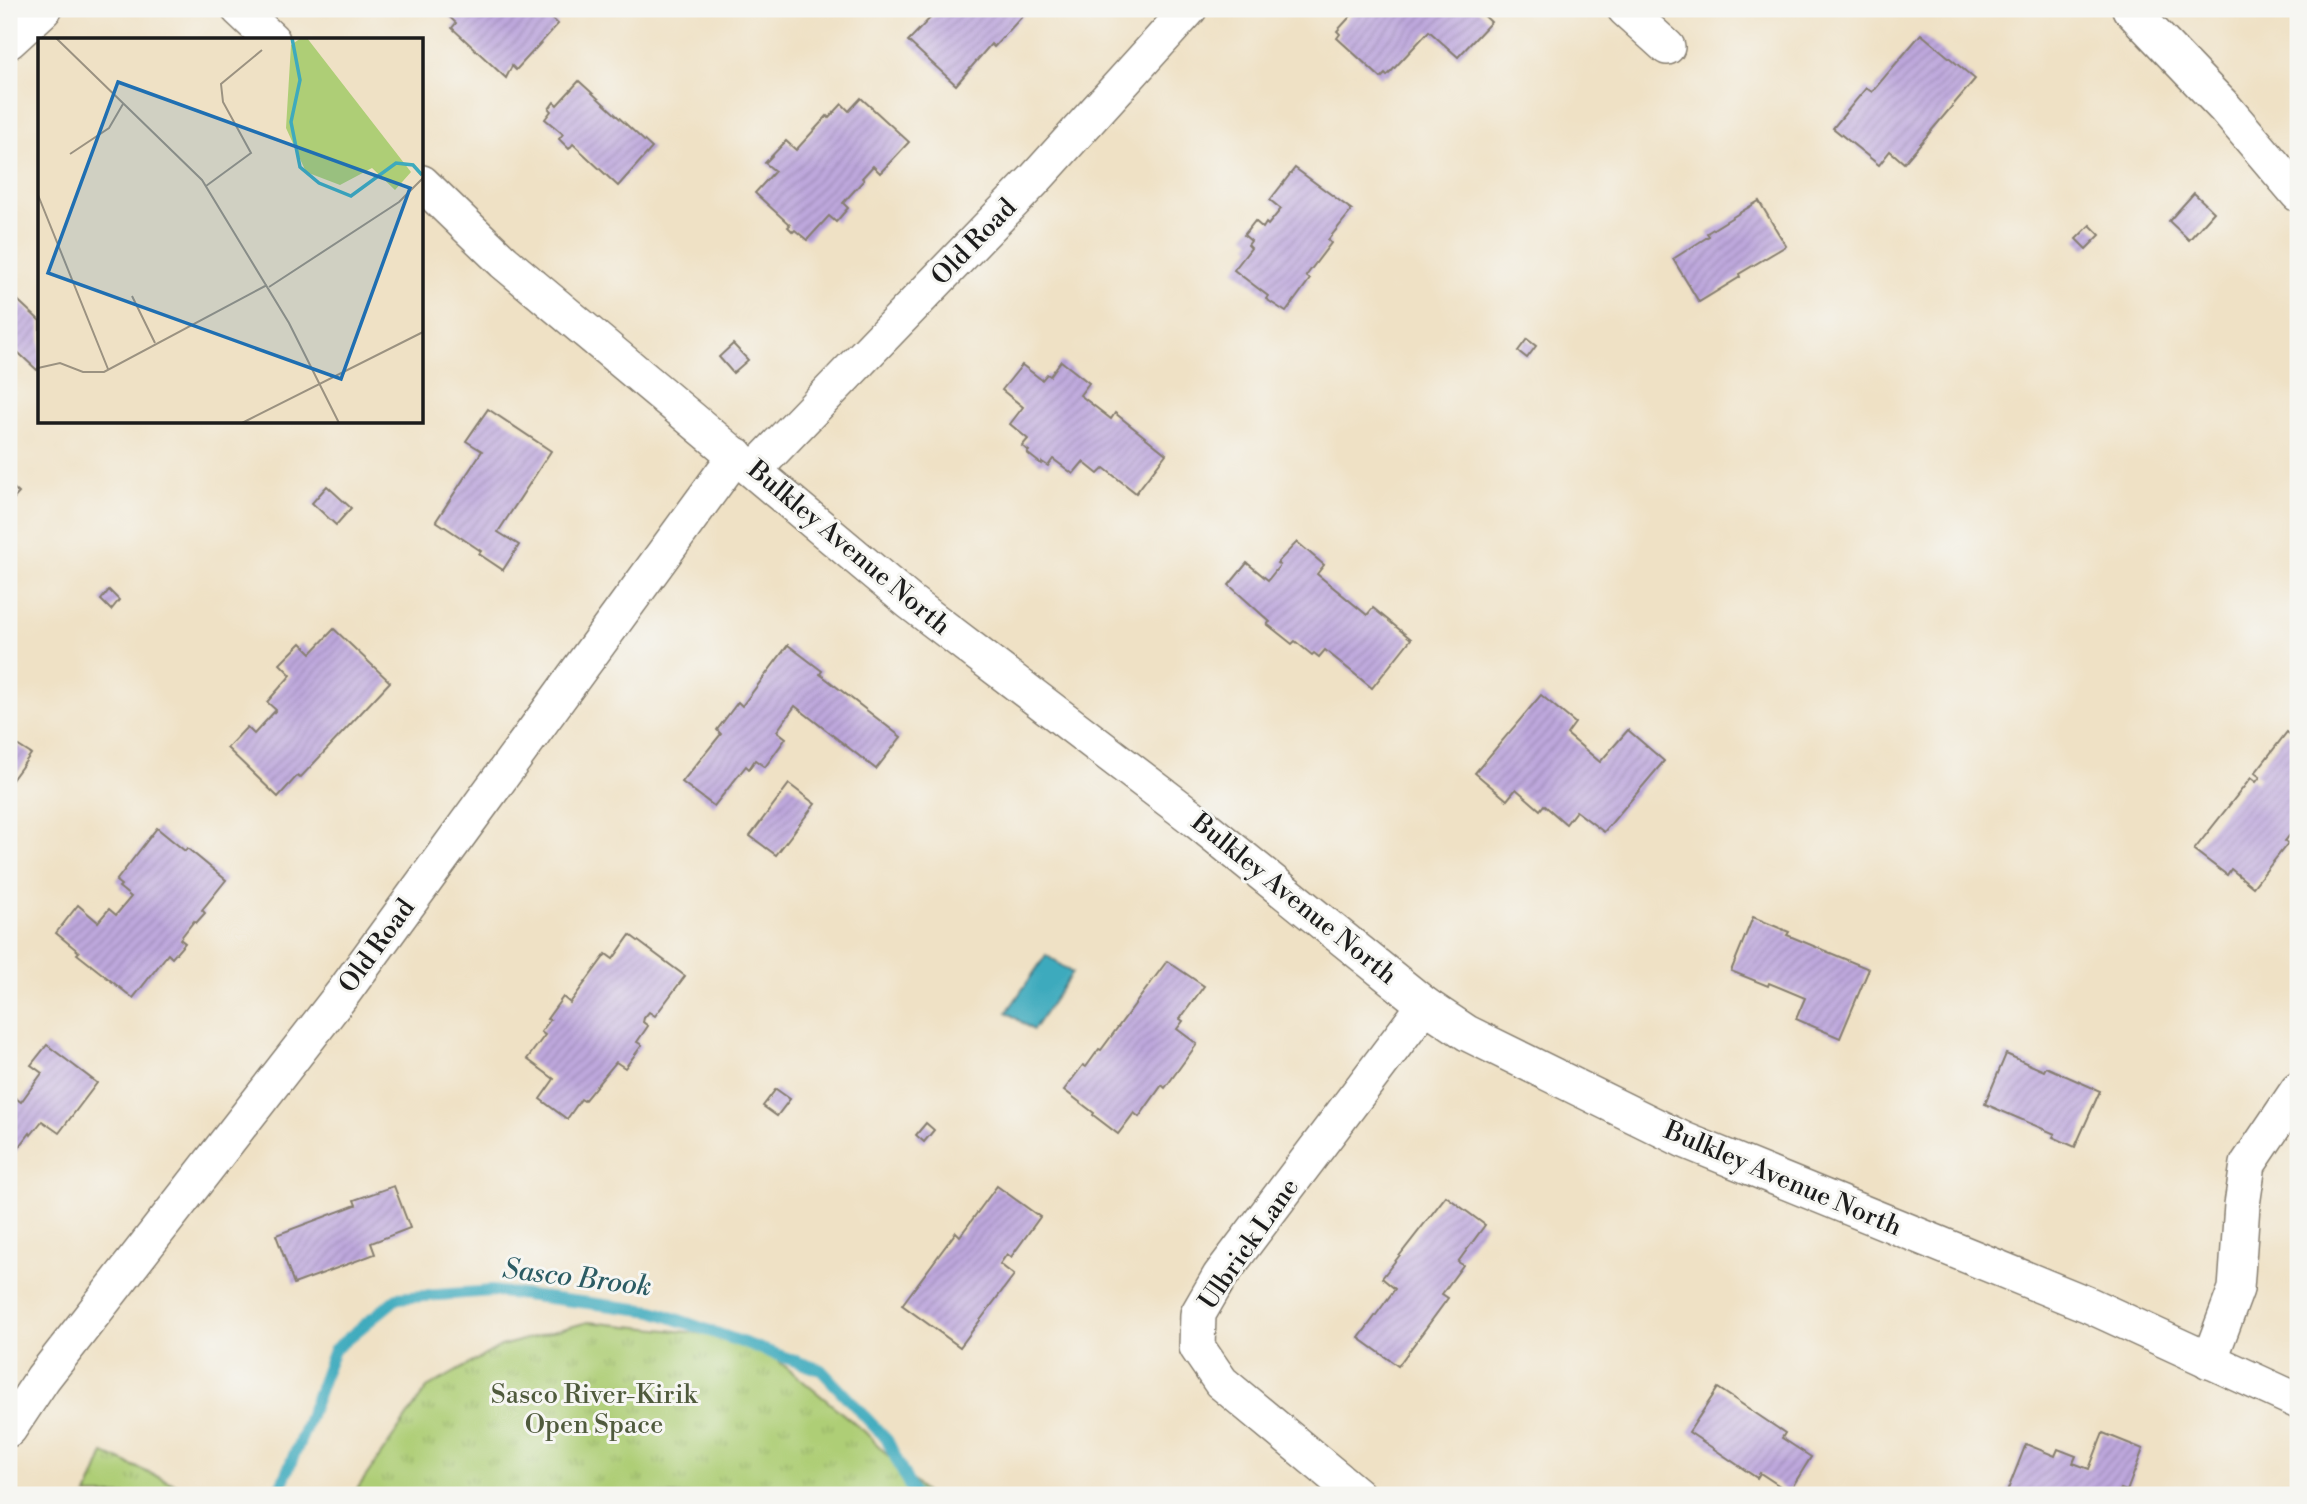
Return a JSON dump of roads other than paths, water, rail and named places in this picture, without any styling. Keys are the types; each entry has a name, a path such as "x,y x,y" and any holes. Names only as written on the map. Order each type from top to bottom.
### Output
{"street":[{"path":"9,41 44,9"},
{"path":"239,9 270,38"},
{"name":"Old Road","path":"9,1429 43,1378 343,993 745,463 1035,179 1189,9"},
{"path":"1625,9 1667,47"},
{"path":"2130,9 2225,108 2298,194"},
{"name":"Bulkley Avenue North","path":"424,185 504,262 911,602 1197,821 1425,1005 1467,1033 1684,1140 2089,1306 2298,1401"},
{"name":"Ulbrick Lane","path":"1357,1495 1221,1382 1197,1347 1198,1314 1220,1276 1425,1005"},
{"path":"2209,1361 2236,1289 2248,1164 2298,1090"}],"water":[{"path":"1046,955 1072,973 1033,1030 1007,1012"}],"waterway":[{"name":"Sasco Brook","path":"277,1495 334,1350 397,1298 492,1291 653,1311 821,1370 887,1440 914,1495"}],"park label":[{"name":"Sasco River-Kirik Open Space","path":"594,1410"}]}
